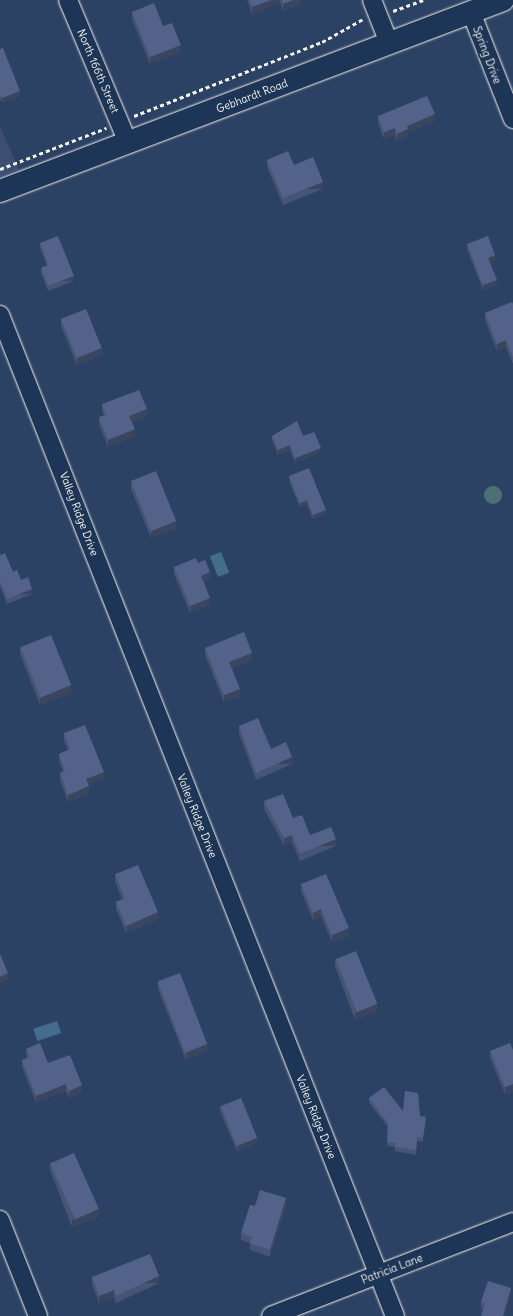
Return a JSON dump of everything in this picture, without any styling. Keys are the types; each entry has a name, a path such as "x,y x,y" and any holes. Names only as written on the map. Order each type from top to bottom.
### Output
{"street":[{"name":"North 166th Street","path":"68,0 128,143"},
{"name":"Gebhardt Road","path":"0,191 503,0"},
{"path":"375,8 389,43"},
{"name":"Spring Drive","path":"471,12 513,119"},
{"name":"Valley Ridge Drive","path":"0,315 395,1316"},
{"path":"0,1220 38,1316"},
{"name":"Patricia Lane","path":"271,1316 380,1275 513,1222"}],"path":[{"path":"0,169 120,123 322,42 365,18 375,8 423,0"}],"shaded area":[{"path":"0,126 19,170 0,177"},
{"path":"221,552 229,572 218,577 210,556"},
{"path":"57,1021 61,1033 37,1041 33,1029"}],"green space":[{"path":"493,486 497,487 501,491 501,499 497,503 493,504 489,503 485,499 484,495 485,491 489,487"}],"building":[{"path":"249,0 271,0 252,7"},
{"path":"282,0 293,0 283,4"},
{"path":"154,3 163,26 172,23 181,45 150,57 132,12"},
{"path":"3,48 20,91 2,98 0,94 0,49"},
{"path":"427,96 435,114 407,126 408,129 397,134 395,128 384,132 378,116"},
{"path":"288,151 294,165 313,157 323,182 283,198 267,160"},
{"path":"58,236 74,276 48,286 41,268 48,265 40,243"},
{"path":"488,236 495,255 488,258 497,280 483,285 467,244"},
{"path":"512,302 513,357 506,340 497,344 485,313"},
{"path":"86,309 102,348 77,358 61,319"},
{"path":"139,390 147,409 129,416 135,429 108,440 99,417 106,415 102,404"},
{"path":"297,421 303,436 314,432 321,448 295,458 290,445 278,450 272,436"},
{"path":"309,468 326,510 313,515 307,500 300,503 289,476"},
{"path":"156,471 176,521 151,531 131,481"},
{"path":"5,553 13,572 17,570 21,580 28,577 32,589 7,599 0,581 0,555"},
{"path":"196,558 198,563 205,560 210,572 201,576 210,598 190,606 174,567"},
{"path":"244,632 252,653 229,662 240,689 224,695 205,648"},
{"path":"51,635 71,685 41,697 20,647"},
{"path":"258,718 271,749 286,742 292,757 256,773 239,726"},
{"path":"85,725 104,772 86,779 89,786 68,795 60,773 65,771 59,754 70,749 64,733"},
{"path":"283,794 293,818 302,815 310,835 331,827 336,839 300,854 292,835 284,838 264,801"},
{"path":"138,865 158,912 126,926 116,902 125,898 115,874"},
{"path":"326,874 349,928 332,935 321,909 313,913 301,884"},
{"path":"356,951 377,1004 357,1012 336,959"},
{"path":"0,954 8,973 0,977"},
{"path":"180,973 207,1044 185,1053 158,982"},
{"path":"40,1043 48,1063 70,1055 82,1085 69,1091 66,1084 36,1096 22,1060 30,1057 26,1049"},
{"path":"510,1043 513,1050 513,1084 505,1087 490,1051"},
{"path":"384,1087 403,1111 405,1091 418,1093 420,1116 426,1117 423,1137 417,1137 416,1150 395,1147 396,1143 387,1142 388,1123 369,1098"},
{"path":"241,1098 257,1138 237,1146 221,1106"},
{"path":"74,1153 99,1209 75,1219 50,1164"},
{"path":"260,1190 286,1198 270,1250 250,1243 252,1237 241,1233 250,1205 255,1206"},
{"path":"150,1254 159,1276 116,1296 114,1290 99,1296 92,1277"},
{"path":"488,1281 511,1288 503,1316 481,1316 485,1303 481,1302"}]}
